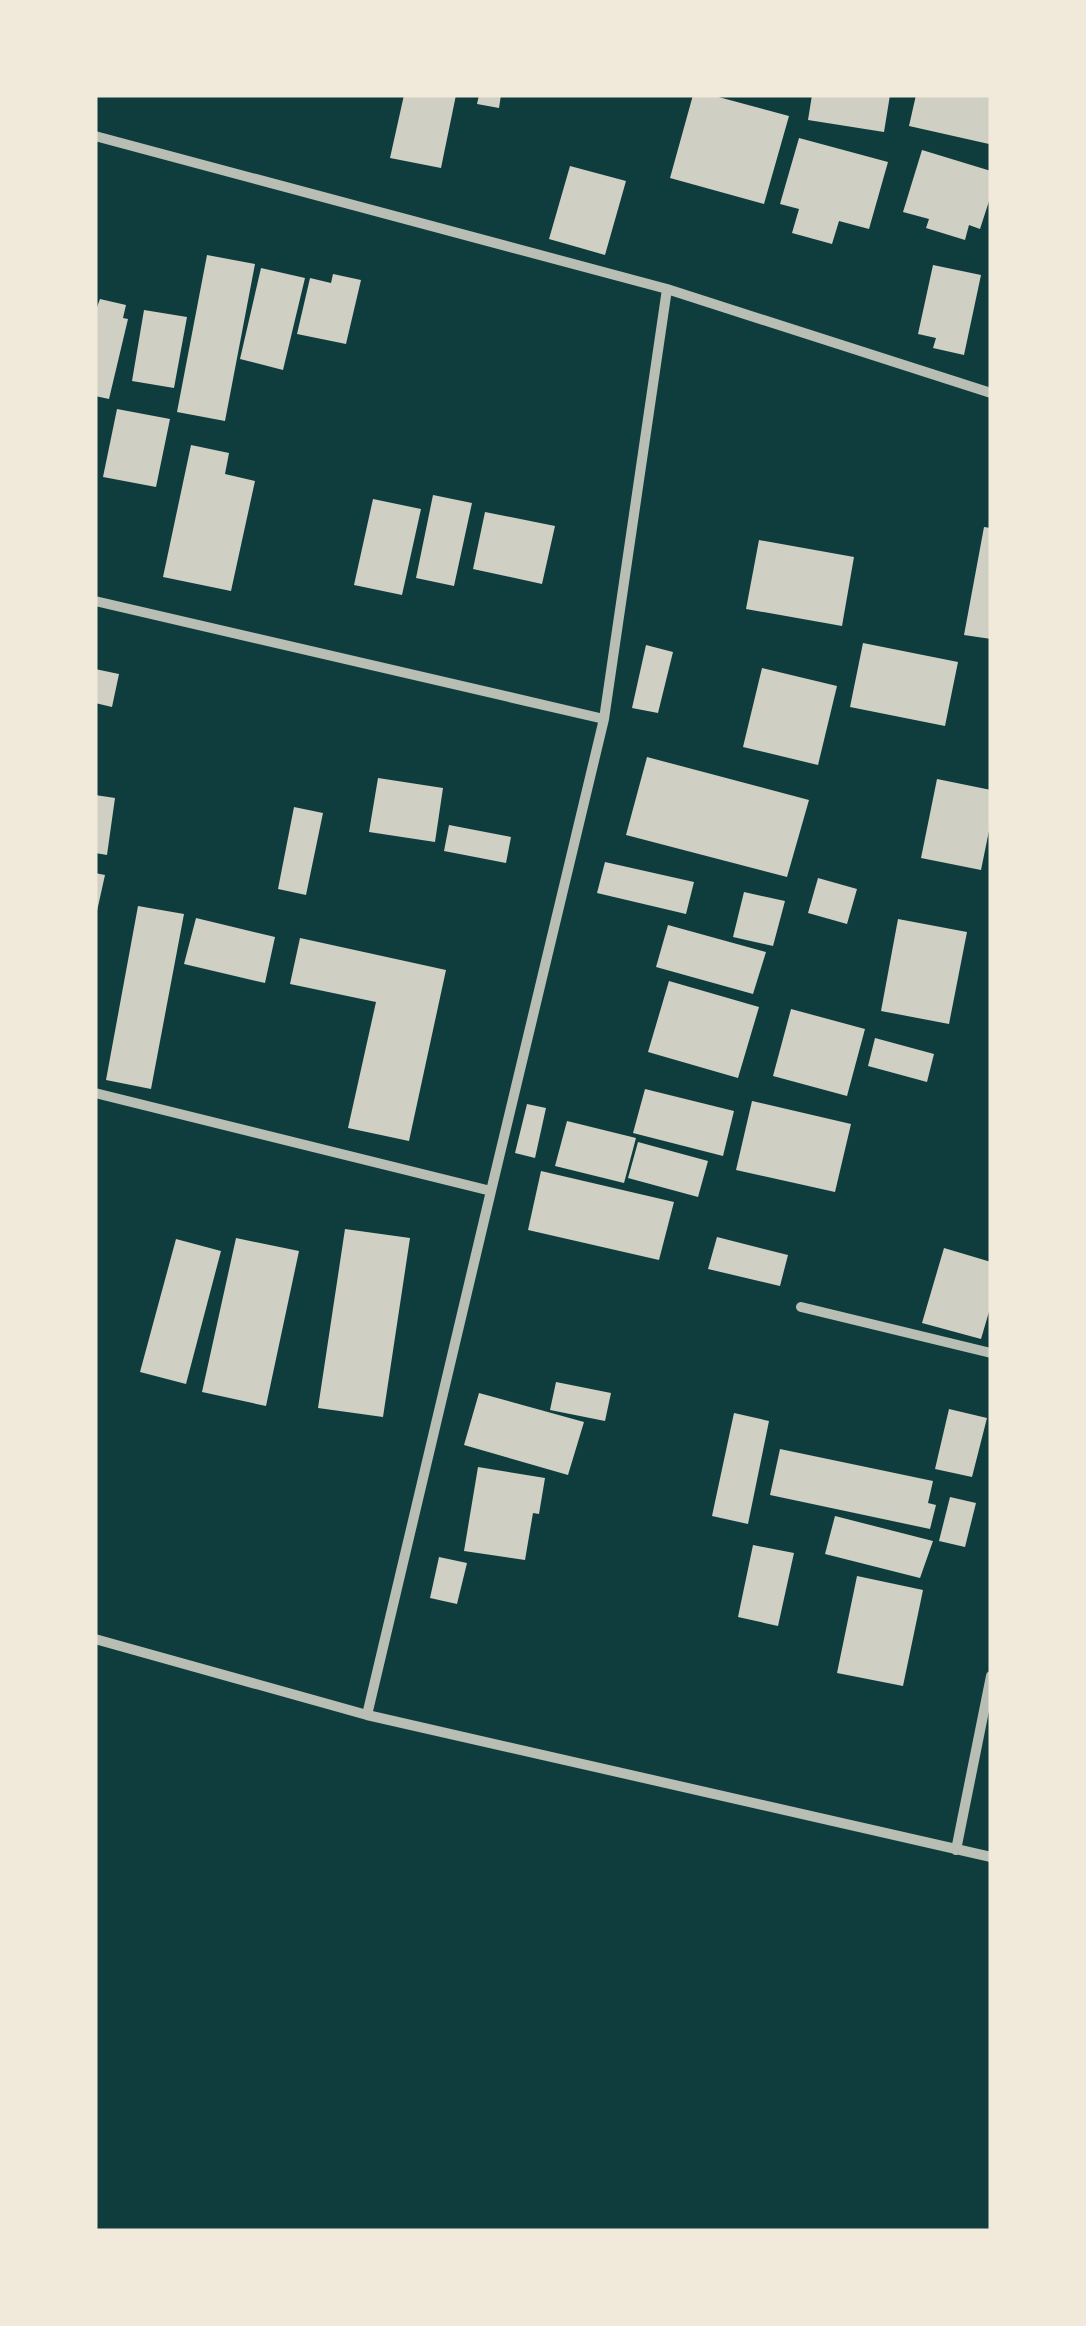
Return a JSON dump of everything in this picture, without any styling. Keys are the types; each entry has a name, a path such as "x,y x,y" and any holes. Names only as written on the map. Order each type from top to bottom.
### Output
{"street":[{"path":"95,136 667,289 991,394"},
{"path":"367,1715 604,719 667,289"},
{"path":"95,601 604,719"},
{"path":"95,1093 491,1191"},
{"path":"802,1307 991,1353"},
{"path":"95,1639 367,1715 991,1856"},
{"path":"956,1850 991,1676"}],"building":[{"path":"404,95 456,95 441,168 390,158"},
{"path":"479,95 501,95 499,108 477,104"},
{"path":"693,95 711,95 789,116 764,204 670,178"},
{"path":"812,95 890,95 884,132 808,120"},
{"path":"916,95 991,95 989,144 909,126"},
{"path":"799,138 888,162 869,229 839,221 832,244 792,233 799,209 780,204"},
{"path":"922,150 991,171 991,195 980,229 969,225 965,240 926,228 929,219 903,212"},
{"path":"570,166 626,181 605,255 549,239"},
{"path":"207,255 255,264 225,421 177,412"},
{"path":"933,265 981,275 964,355 933,348 936,338 918,334"},
{"path":"261,268 305,278 283,370 240,359"},
{"path":"333,274 361,280 346,344 297,334 310,278 331,283"},
{"path":"100,299 126,305 123,318 128,319 109,399 95,396 95,312"},
{"path":"144,310 187,317 174,388 132,381"},
{"path":"117,409 170,419 156,487 103,477"},
{"path":"191,445 229,453 225,474 255,481 231,591 163,577"},
{"path":"433,495 472,503 454,586 416,578"},
{"path":"373,499 421,509 402,595 354,585"},
{"path":"485,512 555,526 542,584 473,569"},
{"path":"984,527 991,528 991,639 964,635"},
{"path":"759,540 854,557 842,626 746,609"},
{"path":"863,643 958,662 945,726 850,707"},
{"path":"646,645 673,652 658,713 632,708"},
{"path":"762,668 837,686 818,765 743,747"},
{"path":"95,669 119,674 112,707 95,703"},
{"path":"647,757 809,800 787,877 626,835"},
{"path":"378,778 443,788 435,842 369,832"},
{"path":"937,779 991,790 991,821 981,870 921,858"},
{"path":"95,795 115,798 107,855 95,853"},
{"path":"294,807 323,813 306,895 278,889"},
{"path":"449,825 511,837 506,863 444,851"},
{"path":"605,862 694,882 686,914 597,893"},
{"path":"95,873 105,875 97,911 95,911"},
{"path":"818,878 857,889 847,924 808,913"},
{"path":"744,892 785,901 773,946 733,937"},
{"path":"138,906 184,914 151,1089 106,1080"},
{"path":"196,918 275,937 265,983 184,964"},
{"path":"898,919 967,932 949,1024 881,1011"},
{"path":"668,925 766,952 753,994 656,967"},
{"path":"300,938 446,970 409,1141 348,1128 376,1002 290,984"},
{"path":"669,981 759,1007 738,1078 648,1052"},
{"path":"791,1009 865,1029 847,1096 773,1076"},
{"path":"875,1038 934,1054 927,1082 868,1066"},
{"path":"645,1089 734,1111 723,1156 633,1133"},
{"path":"752,1101 851,1124 835,1192 736,1170"},
{"path":"527,1104 546,1108 535,1158 515,1153"},
{"path":"567,1121 636,1138 624,1183 555,1166"},
{"path":"638,1142 708,1161 698,1197 628,1178"},
{"path":"541,1171 674,1202 659,1260 528,1230"},
{"path":"345,1229 410,1238 383,1417 318,1408"},
{"path":"717,1237 788,1255 780,1286 708,1269"},
{"path":"236,1238 299,1251 266,1406 202,1392"},
{"path":"176,1239 221,1251 186,1384 140,1372"},
{"path":"944,1248 991,1262 991,1305 981,1339 922,1323"},
{"path":"556,1382 611,1393 605,1421 550,1410"},
{"path":"479,1393 584,1422 568,1475 464,1445"},
{"path":"949,1409 987,1418 972,1477 935,1469"},
{"path":"734,1413 769,1421 748,1524 712,1516"},
{"path":"780,1449 933,1481 928,1503 936,1505 930,1529 770,1495"},
{"path":"478,1467 545,1478 539,1514 533,1513 525,1560 464,1551"},
{"path":"950,1497 976,1503 965,1547 939,1541"},
{"path":"835,1516 933,1541 920,1578 825,1554"},
{"path":"753,1545 794,1553 778,1626 738,1617"},
{"path":"439,1557 467,1563 457,1604 430,1598"},
{"path":"857,1576 923,1590 903,1686 837,1673"}]}
